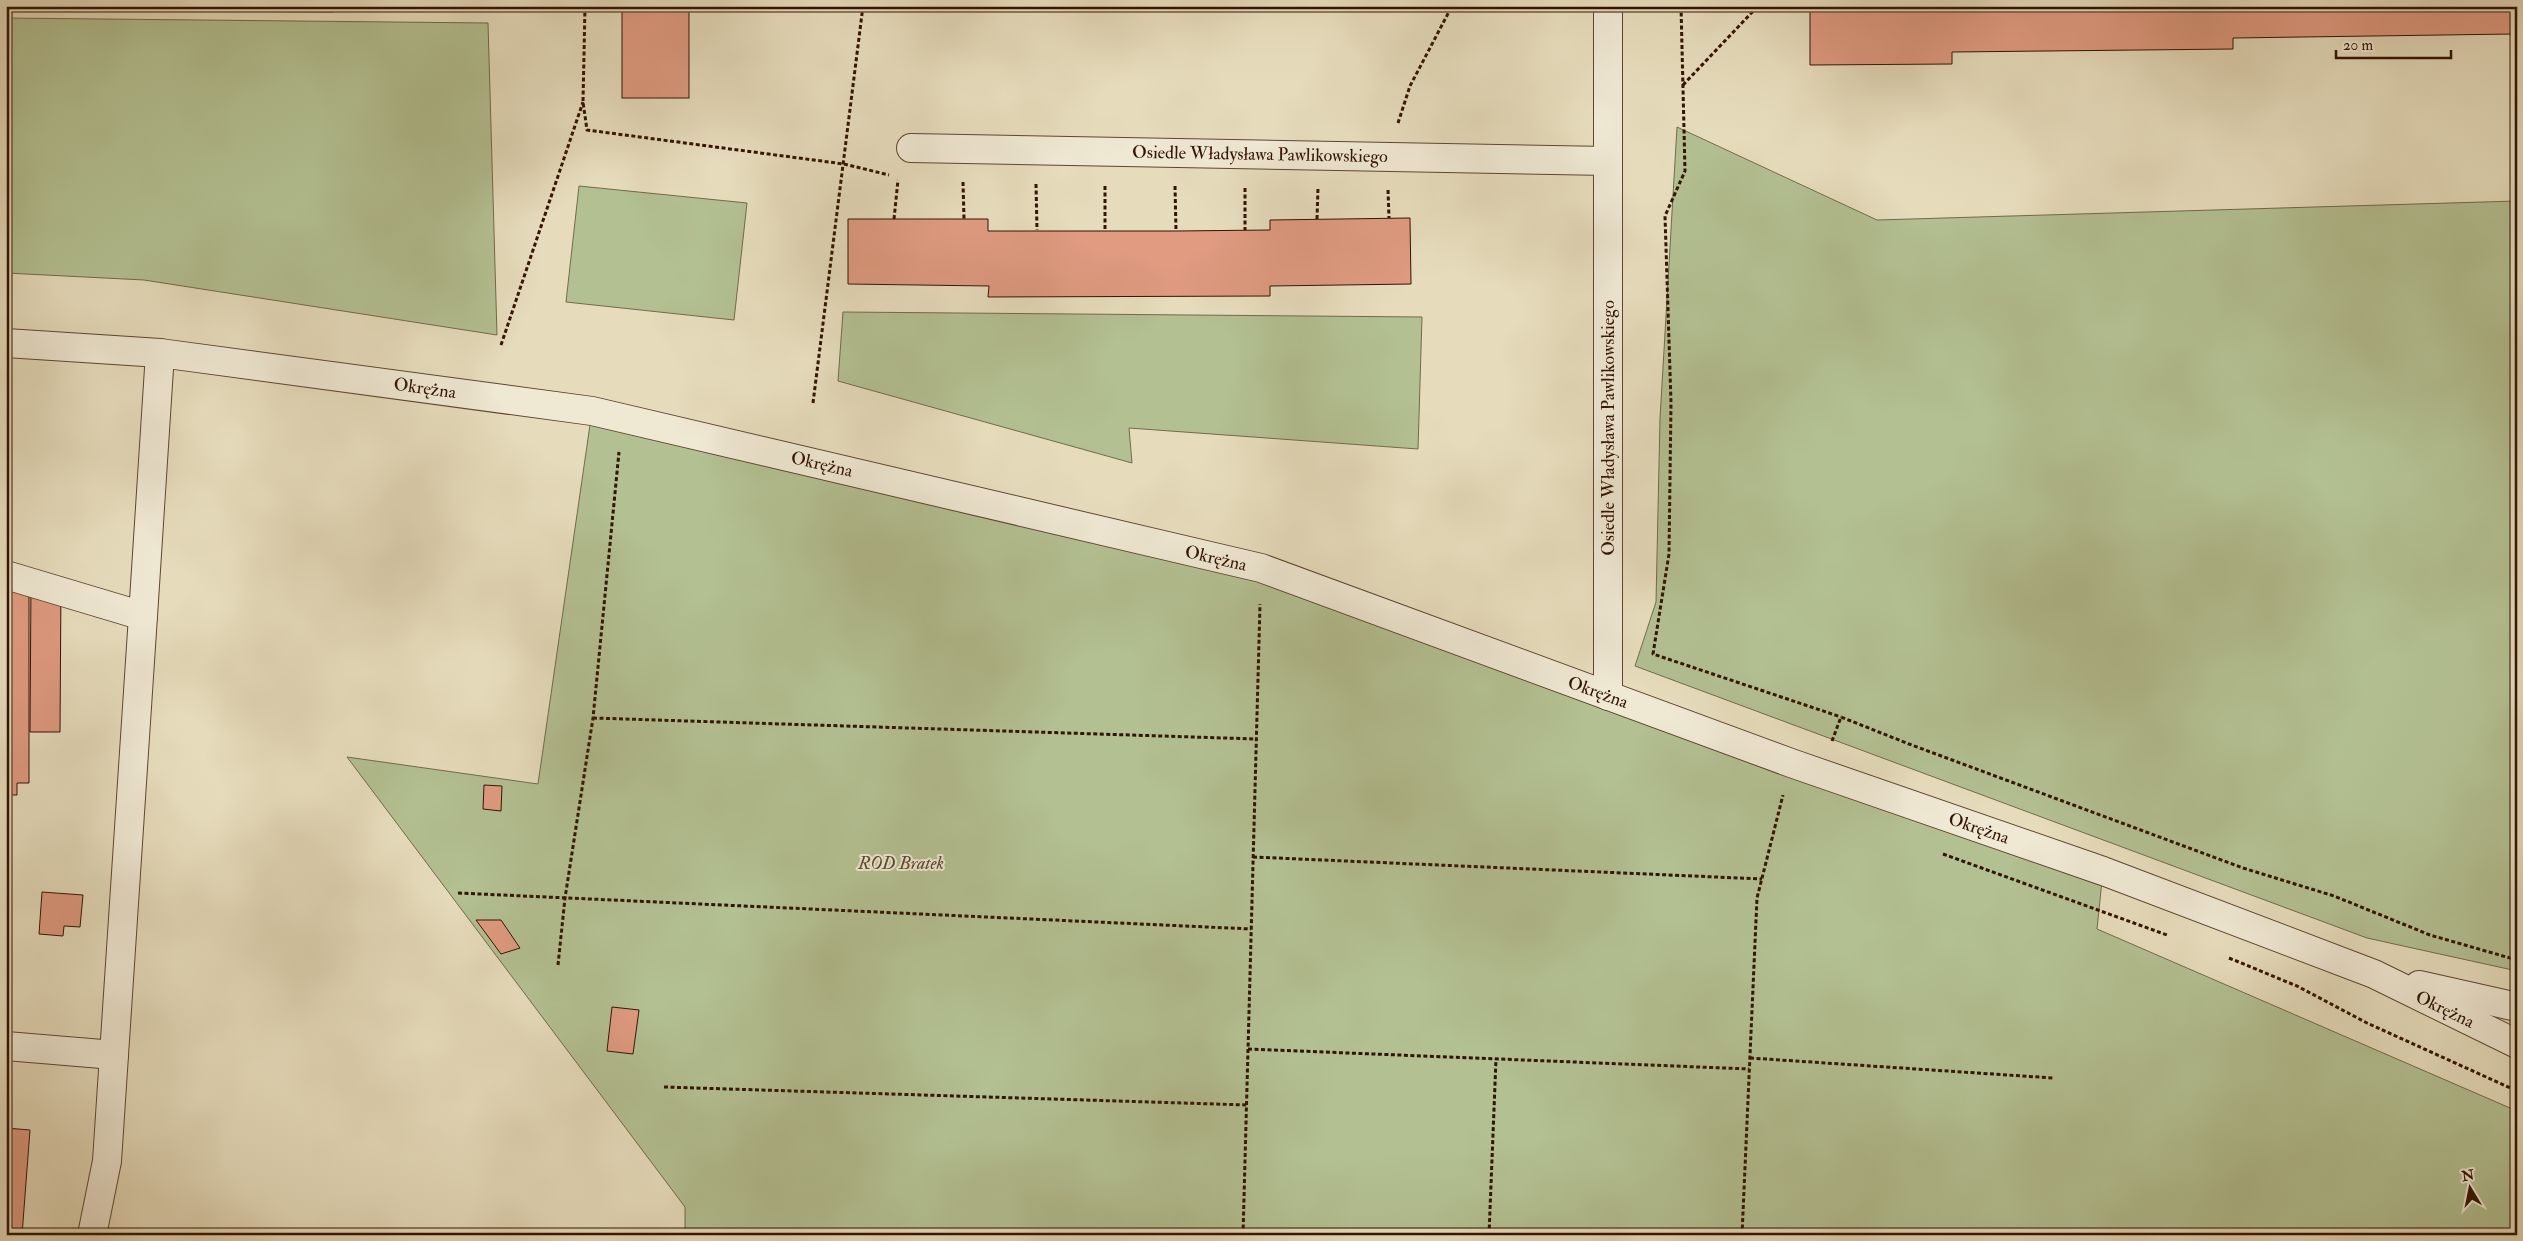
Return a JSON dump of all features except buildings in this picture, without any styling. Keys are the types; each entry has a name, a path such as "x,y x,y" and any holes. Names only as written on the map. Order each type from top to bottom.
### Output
{"street":[{"name":"Osiedle Władysława Pawlikowskiego","path":"1608,6 1608,696"},
{"name":"Osiedle Władysława Pawlikowskiego","path":"911,148 1608,161"},
{"name":"Okrężna","path":"6,343 160,353 623,416 1261,568 1791,762 2103,871 2374,974 2517,1044"},
{"path":"92,1235 107,1161 160,353"},
{"path":"6,575 143,616"},
{"name":"Okrężna","path":"2374,974 2517,1007"},
{"path":"6,1046 114,1055"}],"path":[{"path":"585,6 583,102 587,130 844,164"},
{"path":"813,403 863,6"},
{"path":"1387,156 1410,86 1452,6"},
{"path":"1681,6 1685,171 1665,216 1671,403 1669,554 1653,654 1841,717"},
{"path":"1683,85 1758,6"},
{"path":"500,345 583,102"},
{"path":"1036,176 1037,230"},
{"path":"894,219 899,177"},
{"path":"963,177 964,219"},
{"path":"1388,183 1389,218"},
{"path":"1245,184 1245,230"},
{"path":"1317,219 1318,184"},
{"path":"1105,185 1105,230"},
{"path":"1175,185 1176,230"},
{"path":"558,965 565,898 593,718 623,416"},
{"path":"1243,1235 1261,568"},
{"path":"593,718 1256,739"},
{"path":"1742,1235 1757,898 1791,762"},
{"path":"1253,857 1762,879"},
{"path":"458,893 1251,929"},
{"path":"1248,1049 1750,1068"},
{"path":"1750,1058 2053,1078"},
{"path":"1489,1235 1496,1059"},
{"path":"664,1087 1247,1105"}],"green space":[{"path":"6,18 488,23 497,335 144,280 6,273"},
{"path":"1677,127 1877,220 2517,201 2517,971 2367,938 1635,666 1656,602 1660,419"},
{"path":"579,186 747,203 734,320 566,302"},
{"path":"843,312 1422,317 1418,449 1129,428 1132,463 838,381"},
{"name":"ROD Bratek","path":"592,411 1261,568 2103,871 2097,929 2517,1111 2517,1235 685,1235 685,1207 347,757 538,784"}]}
